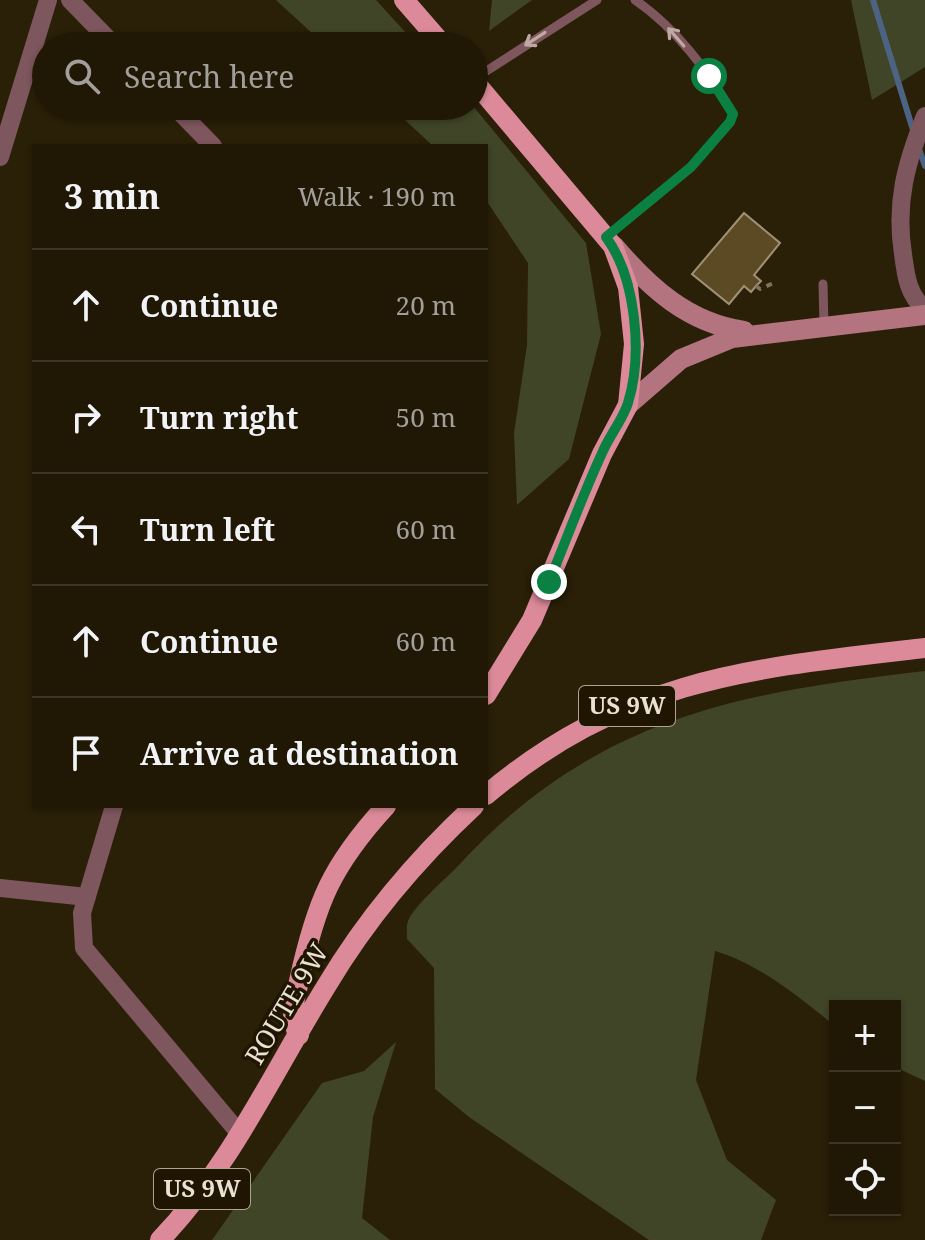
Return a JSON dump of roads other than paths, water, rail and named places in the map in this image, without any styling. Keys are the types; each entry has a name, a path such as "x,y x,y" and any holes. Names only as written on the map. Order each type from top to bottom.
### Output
{"main road":[{"path":"404,0 432,32"},
{"path":"488,97 648,282 687,313 718,326 768,332"},
{"path":"606,237 622,264 630,302 634,357 628,405"},
{"path":"488,692 532,620 602,454 628,405 660,374 693,352 732,338 925,312"},
{"name":"US 9W","path":"488,793 559,740 621,708 712,678 788,664 925,648"},
{"path":"299,1035 293,1010 322,894 346,853 384,808"},
{"name":"ROUTE 9W","path":"160,1240 218,1169 325,987 374,915 420,859 472,808"}],"street":[{"path":"38,32 48,0"},
{"path":"70,0 101,32"},
{"path":"0,157 32,52"},
{"path":"925,116 900,190 899,223 908,285 925,312"},
{"path":"188,120 211,144"},
{"path":"113,808 82,913 84,948 240,1134"},
{"path":"0,888 87,897"}],"lane":[{"path":"488,71 597,0"},
{"path":"606,237 691,167 730,122 733,114 718,88 665,24 635,0"},
{"path":"823,284 824,326"}],"waterway":[{"path":"873,0 913,130"},
{"path":"919,149 925,166"}]}
